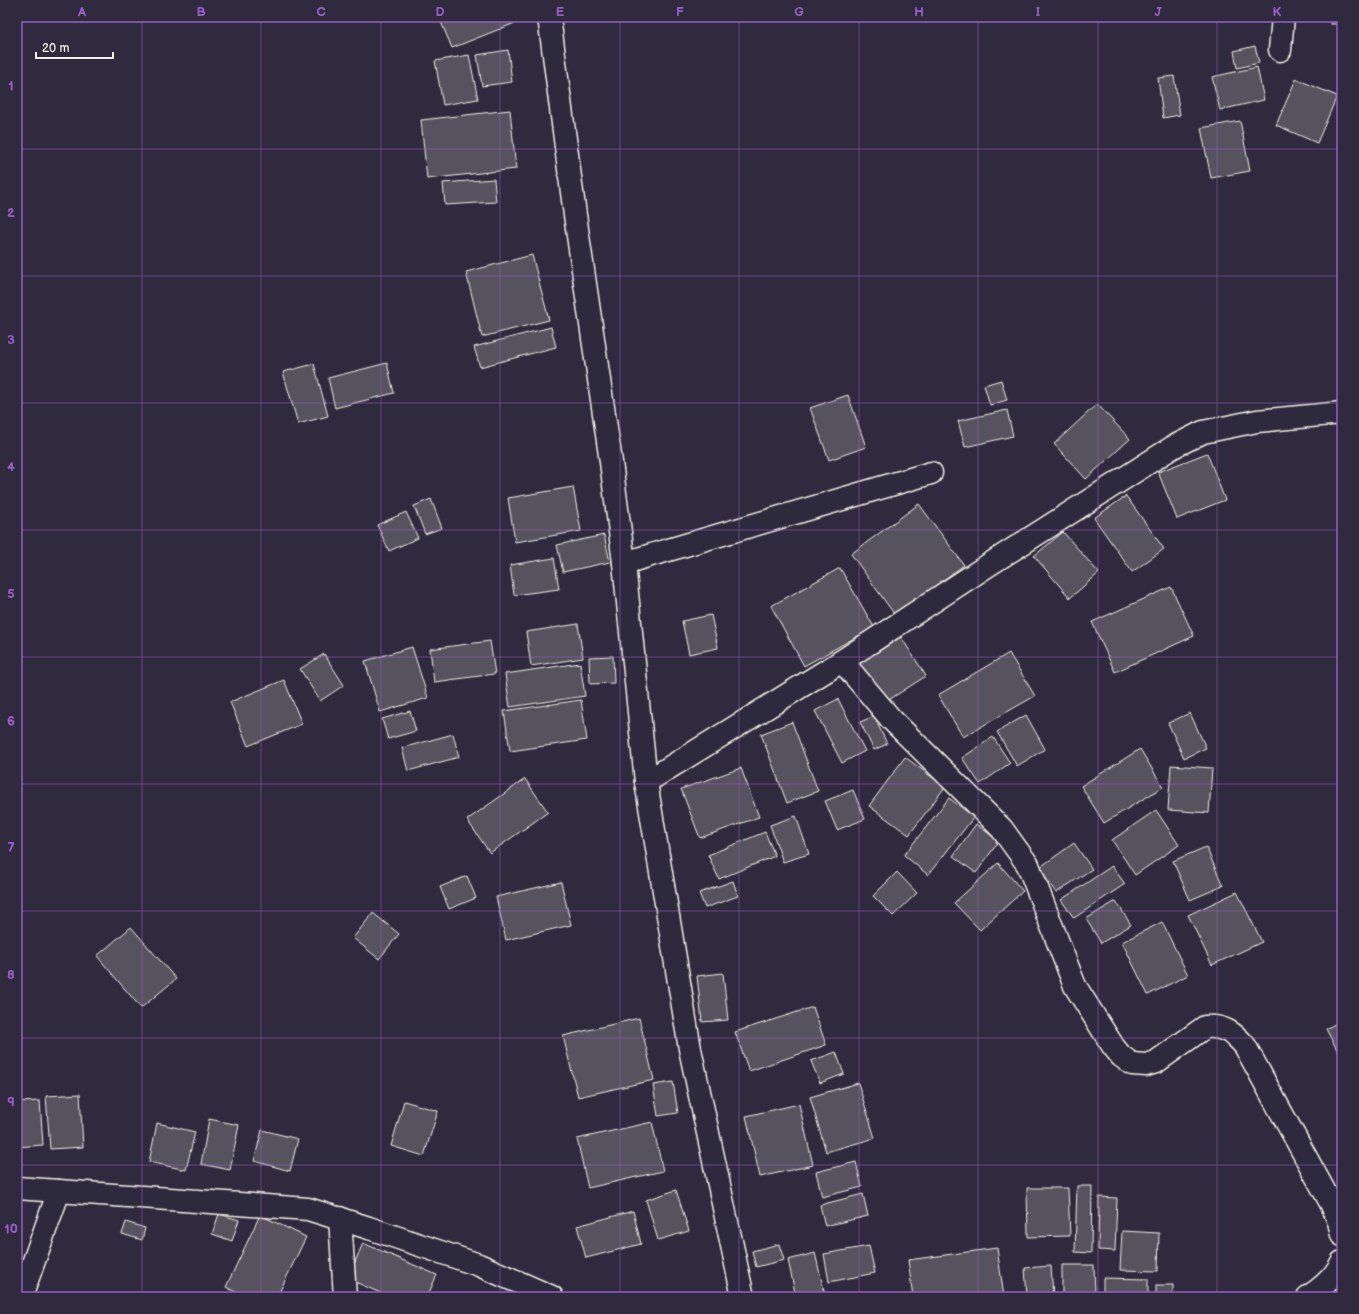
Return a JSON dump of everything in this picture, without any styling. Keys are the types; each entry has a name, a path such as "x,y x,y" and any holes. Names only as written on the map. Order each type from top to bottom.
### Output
{"street":[{"path":"549,17 624,563 646,782 690,1049 744,1297"},
{"path":"1280,50 1283,17"},
{"path":"646,782 842,661 996,560 1173,447 1203,432 1257,421 1342,413"},
{"path":"624,563 932,473"},
{"path":"842,661 891,719 1002,829 1028,864 1075,986 1121,1056 1132,1064 1146,1065 1156,1062 1205,1027 1213,1026 1226,1029 1235,1035 1245,1046 1332,1205 1339,1222 1342,1235"},
{"path":"17,1188 308,1209 340,1218 479,1265 552,1297"},
{"path":"21,1297 59,1191"},
{"path":"340,1218 345,1297"},
{"path":"1308,1297 1331,1279 1342,1262"}],"building":[{"path":"453,17 519,17 520,21 452,48 441,22"},
{"path":"1331,17 1342,17 1342,24 1331,24"},
{"path":"1255,46 1259,63 1237,68 1234,51"},
{"path":"508,50 512,82 482,86 477,55"},
{"path":"469,55 478,99 443,105 435,61"},
{"path":"1257,67 1264,100 1220,110 1212,77"},
{"path":"1174,76 1180,115 1163,118 1158,78"},
{"path":"1296,79 1337,96 1317,143 1276,125"},
{"path":"510,110 516,169 427,179 421,120"},
{"path":"1240,121 1250,171 1211,178 1201,128"},
{"path":"494,179 496,202 445,205 443,183"},
{"path":"532,255 549,320 482,337 466,272"},
{"path":"551,327 556,347 480,367 474,347"},
{"path":"387,363 394,393 335,408 328,378"},
{"path":"314,364 328,416 298,424 283,372"},
{"path":"1001,380 1007,400 990,405 984,385"},
{"path":"848,395 866,447 829,460 810,408"},
{"path":"1097,404 1130,439 1086,479 1054,444"},
{"path":"1007,410 1013,436 965,447 958,421"},
{"path":"1207,453 1225,500 1177,519 1158,472"},
{"path":"573,487 581,531 515,542 508,498"},
{"path":"1126,496 1164,549 1132,572 1094,518"},
{"path":"431,499 442,528 425,534 414,506"},
{"path":"919,504 964,565 895,615 851,554"},
{"path":"406,512 418,538 389,551 377,525"},
{"path":"1063,532 1099,573 1070,598 1034,556"},
{"path":"604,535 610,562 563,572 557,545"},
{"path":"554,558 559,589 514,595 510,565"},
{"path":"840,568 874,627 804,666 771,606"},
{"path":"1171,587 1194,636 1115,672 1092,622"},
{"path":"711,615 718,648 689,654 682,621"},
{"path":"578,624 583,658 531,666 526,632"},
{"path":"901,637 926,676 884,703 859,664"},
{"path":"490,641 495,674 434,682 430,649"},
{"path":"412,647 428,698 380,712 365,661"},
{"path":"1009,653 1035,696 963,737 938,695"},
{"path":"324,654 344,685 320,701 300,669"},
{"path":"613,656 614,683 590,684 589,657"},
{"path":"580,663 585,696 510,707 505,674"},
{"path":"284,680 302,724 248,746 230,702"},
{"path":"838,699 865,751 842,763 815,711"},
{"path":"581,700 587,740 510,751 504,711"},
{"path":"410,711 416,731 388,739 382,719"},
{"path":"1190,713 1206,748 1184,758 1168,723"},
{"path":"1026,715 1045,749 1017,766 997,732"},
{"path":"874,716 887,744 874,750 860,722"},
{"path":"792,722 818,791 787,803 761,734"},
{"path":"453,734 459,757 408,771 402,748"},
{"path":"993,737 1010,763 980,784 962,758"},
{"path":"1140,749 1163,787 1104,823 1081,786"},
{"path":"905,757 945,787 909,835 869,806"},
{"path":"1171,765 1212,768 1209,813 1168,810"},
{"path":"741,768 759,817 700,838 681,789"},
{"path":"525,779 548,812 490,853 467,820"},
{"path":"853,790 865,819 837,830 825,801"},
{"path":"949,798 974,817 928,875 904,855"},
{"path":"1156,810 1179,845 1135,875 1112,840"},
{"path":"796,816 809,854 783,862 770,825"},
{"path":"976,824 999,841 976,873 953,856"},
{"path":"765,832 775,856 719,879 708,855"},
{"path":"1074,843 1092,869 1056,893 1039,868"},
{"path":"1206,847 1223,886 1190,900 1173,861"},
{"path":"998,863 1023,891 980,930 954,903"},
{"path":"1112,866 1125,884 1074,918 1061,900"},
{"path":"897,872 917,893 893,916 873,896"},
{"path":"467,876 476,898 449,909 440,887"},
{"path":"733,881 738,896 705,908 699,893"},
{"path":"561,882 571,925 506,940 496,897"},
{"path":"1237,892 1262,942 1212,965 1188,915"},
{"path":"1116,901 1131,925 1101,943 1086,919"},
{"path":"373,913 399,934 379,959 353,938"},
{"path":"1162,922 1188,975 1148,995 1122,942"},
{"path":"131,927 176,979 141,1008 97,956"},
{"path":"723,973 728,1020 702,1022 697,976"},
{"path":"813,1007 826,1045 749,1071 735,1032"},
{"path":"639,1018 654,1080 578,1097 563,1036"},
{"path":"1342,1020 1342,1059 1326,1029"},
{"path":"836,1052 844,1074 820,1083 811,1061"},
{"path":"673,1082 678,1113 658,1116 653,1085"},
{"path":"858,1083 875,1138 826,1152 810,1097"},
{"path":"80,1094 83,1147 50,1149 46,1096"},
{"path":"40,1101 43,1145 17,1147 17,1102"},
{"path":"404,1101 438,1111 424,1156 391,1146"},
{"path":"799,1104 813,1165 760,1177 746,1116"},
{"path":"209,1119 239,1125 230,1170 201,1164"},
{"path":"652,1122 663,1171 588,1188 577,1139"},
{"path":"157,1123 195,1132 186,1170 149,1162"},
{"path":"262,1130 298,1139 290,1171 254,1161"},
{"path":"856,1162 862,1187 822,1197 816,1172"},
{"path":"1077,1186 1092,1186 1091,1253 1075,1252"},
{"path":"1027,1188 1068,1188 1070,1236 1028,1237"},
{"path":"676,1190 689,1231 658,1240 646,1200"},
{"path":"863,1194 868,1216 825,1226 820,1205"},
{"path":"1099,1197 1117,1198 1115,1251 1098,1250"},
{"path":"633,1211 641,1244 586,1258 577,1226"},
{"path":"219,1214 239,1220 232,1241 212,1234"},
{"path":"260,1215 306,1237 277,1297 245,1297 226,1287"},
{"path":"126,1222 145,1228 142,1240 122,1234"},
{"path":"1122,1231 1159,1233 1158,1271 1120,1270"},
{"path":"363,1243 437,1275 427,1297 390,1297 348,1279"},
{"path":"779,1244 784,1260 756,1267 752,1251"},
{"path":"869,1246 875,1273 829,1282 824,1254"},
{"path":"997,1248 1004,1297 913,1297 908,1260"},
{"path":"815,1253 825,1295 815,1297 796,1297 788,1260"},
{"path":"1062,1265 1094,1265 1095,1297 1062,1297"},
{"path":"1051,1266 1053,1297 1027,1297 1025,1268"},
{"path":"1103,1278 1148,1279 1148,1297 1103,1297"},
{"path":"1156,1285 1173,1285 1173,1297 1156,1297"}]}
